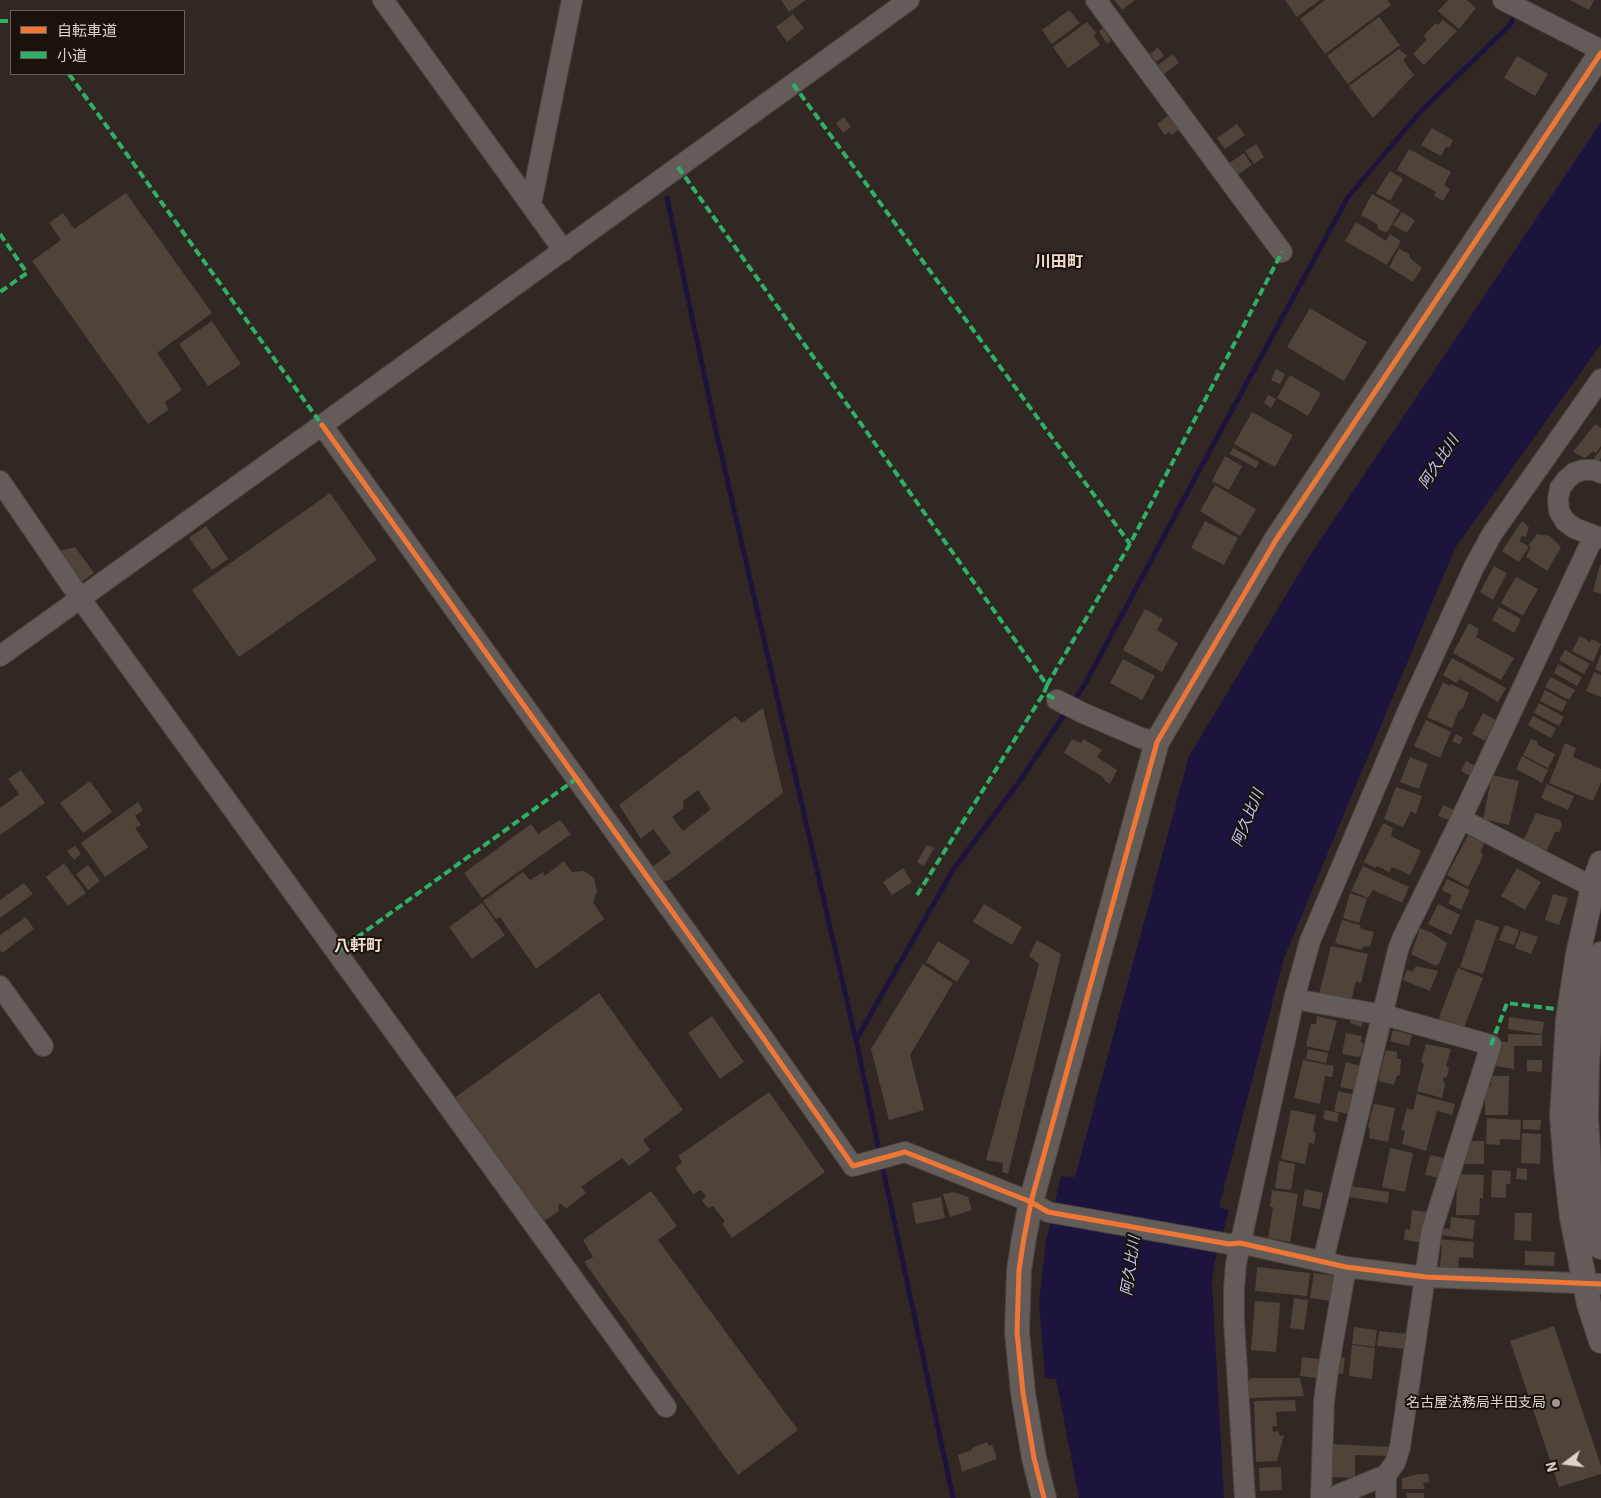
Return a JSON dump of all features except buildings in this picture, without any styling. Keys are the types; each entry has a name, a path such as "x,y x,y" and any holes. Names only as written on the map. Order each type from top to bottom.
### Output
{"street":[{"path":"382,0 564,251"},
{"path":"531,204 572,0"},
{"path":"0,656 564,251 678,166 909,0"},
{"path":"1096,0 1282,252"},
{"path":"1044,1498 1034,1458 1023,1393 1017,1332 1019,1270 1024,1238 1040,1207 1157,742 1276,540 1601,52 1503,0"},
{"path":"1245,1498 1234,1321 1236,1264 1234,1243 1310,941 1407,713 1474,567 1492,534 1601,379"},
{"path":"322,425 761,1035 853,1166 905,1152 1040,1207 1234,1243 1346,1267 1426,1277 1593,1283"},
{"path":"1323,1261 1384,1015 1398,950 1598,537 1574,528 1565,522 1559,511 1558,499 1560,488 1574,473 1583,470 1594,470 1601,473"},
{"path":"0,481 80,598 666,1407"},
{"path":"1057,700 1082,713 1142,738 1157,742"},
{"path":"1462,819 1593,887"},
{"path":"1601,863 1593,887 1578,954 1568,1019 1562,1116 1572,1218 1593,1283 1589,1304 1601,1341"},
{"path":"1601,954 1590,1017 1586,1110 1589,1166 1601,1248"},
{"path":"0,986 43,1046"},
{"path":"1294,999 1384,1015 1491,1045 1432,1229 1400,1447 1395,1463 1386,1475 1334,1498"},
{"path":"1321,1498 1324,1402 1346,1267"},
{"path":"1386,1475 1386,1498"}],"water":[{"name":"阿久比川","path":"1601,122 1601,344 1455,548 1284,958 1219,1207 1229,1210 1214,1265 1212,1283 1224,1498 1079,1498 1056,1379 1045,1378 1039,1303 1046,1241 1061,1176 1075,1177 1189,756 1309,557"}],"waterway":[{"path":"1073,702 1086,682 1348,197 1422,110 1510,25 1516,11"},
{"path":"667,198 716,431 856,1040"},
{"path":"880,1155 856,1040 953,870 1019,782 1068,709"},
{"path":"882,1164 953,1498"}],"marked path":[{"path":"0,21 10,21"},
{"path":"70,75 322,425"},
{"path":"793,84 1130,544"},
{"path":"678,167 1047,685 1044,693 1057,700"},
{"path":"0,234 27,273 0,292"},
{"path":"1047,685 1130,544 1282,252"},
{"path":"917,895 1044,693"},
{"path":"337,951 576,779"},
{"path":"1491,1045 1507,1003 1555,1009"}],"cycle path":[{"path":"1044,1498 1034,1458 1023,1393 1017,1332 1019,1270 1031,1202 1157,742 1276,540 1601,53"},
{"path":"322,425 761,1035 853,1166 905,1152 1031,1202 1048,1212 1229,1244 1240,1243 1346,1267 1426,1277 1601,1284"}],"place":[{"name":"名古屋法務局半田支局","path":"1556,1403"}],"district":[{"name":"川田町","path":"1059,262"},
{"name":"八軒町","path":"358,946"}]}
